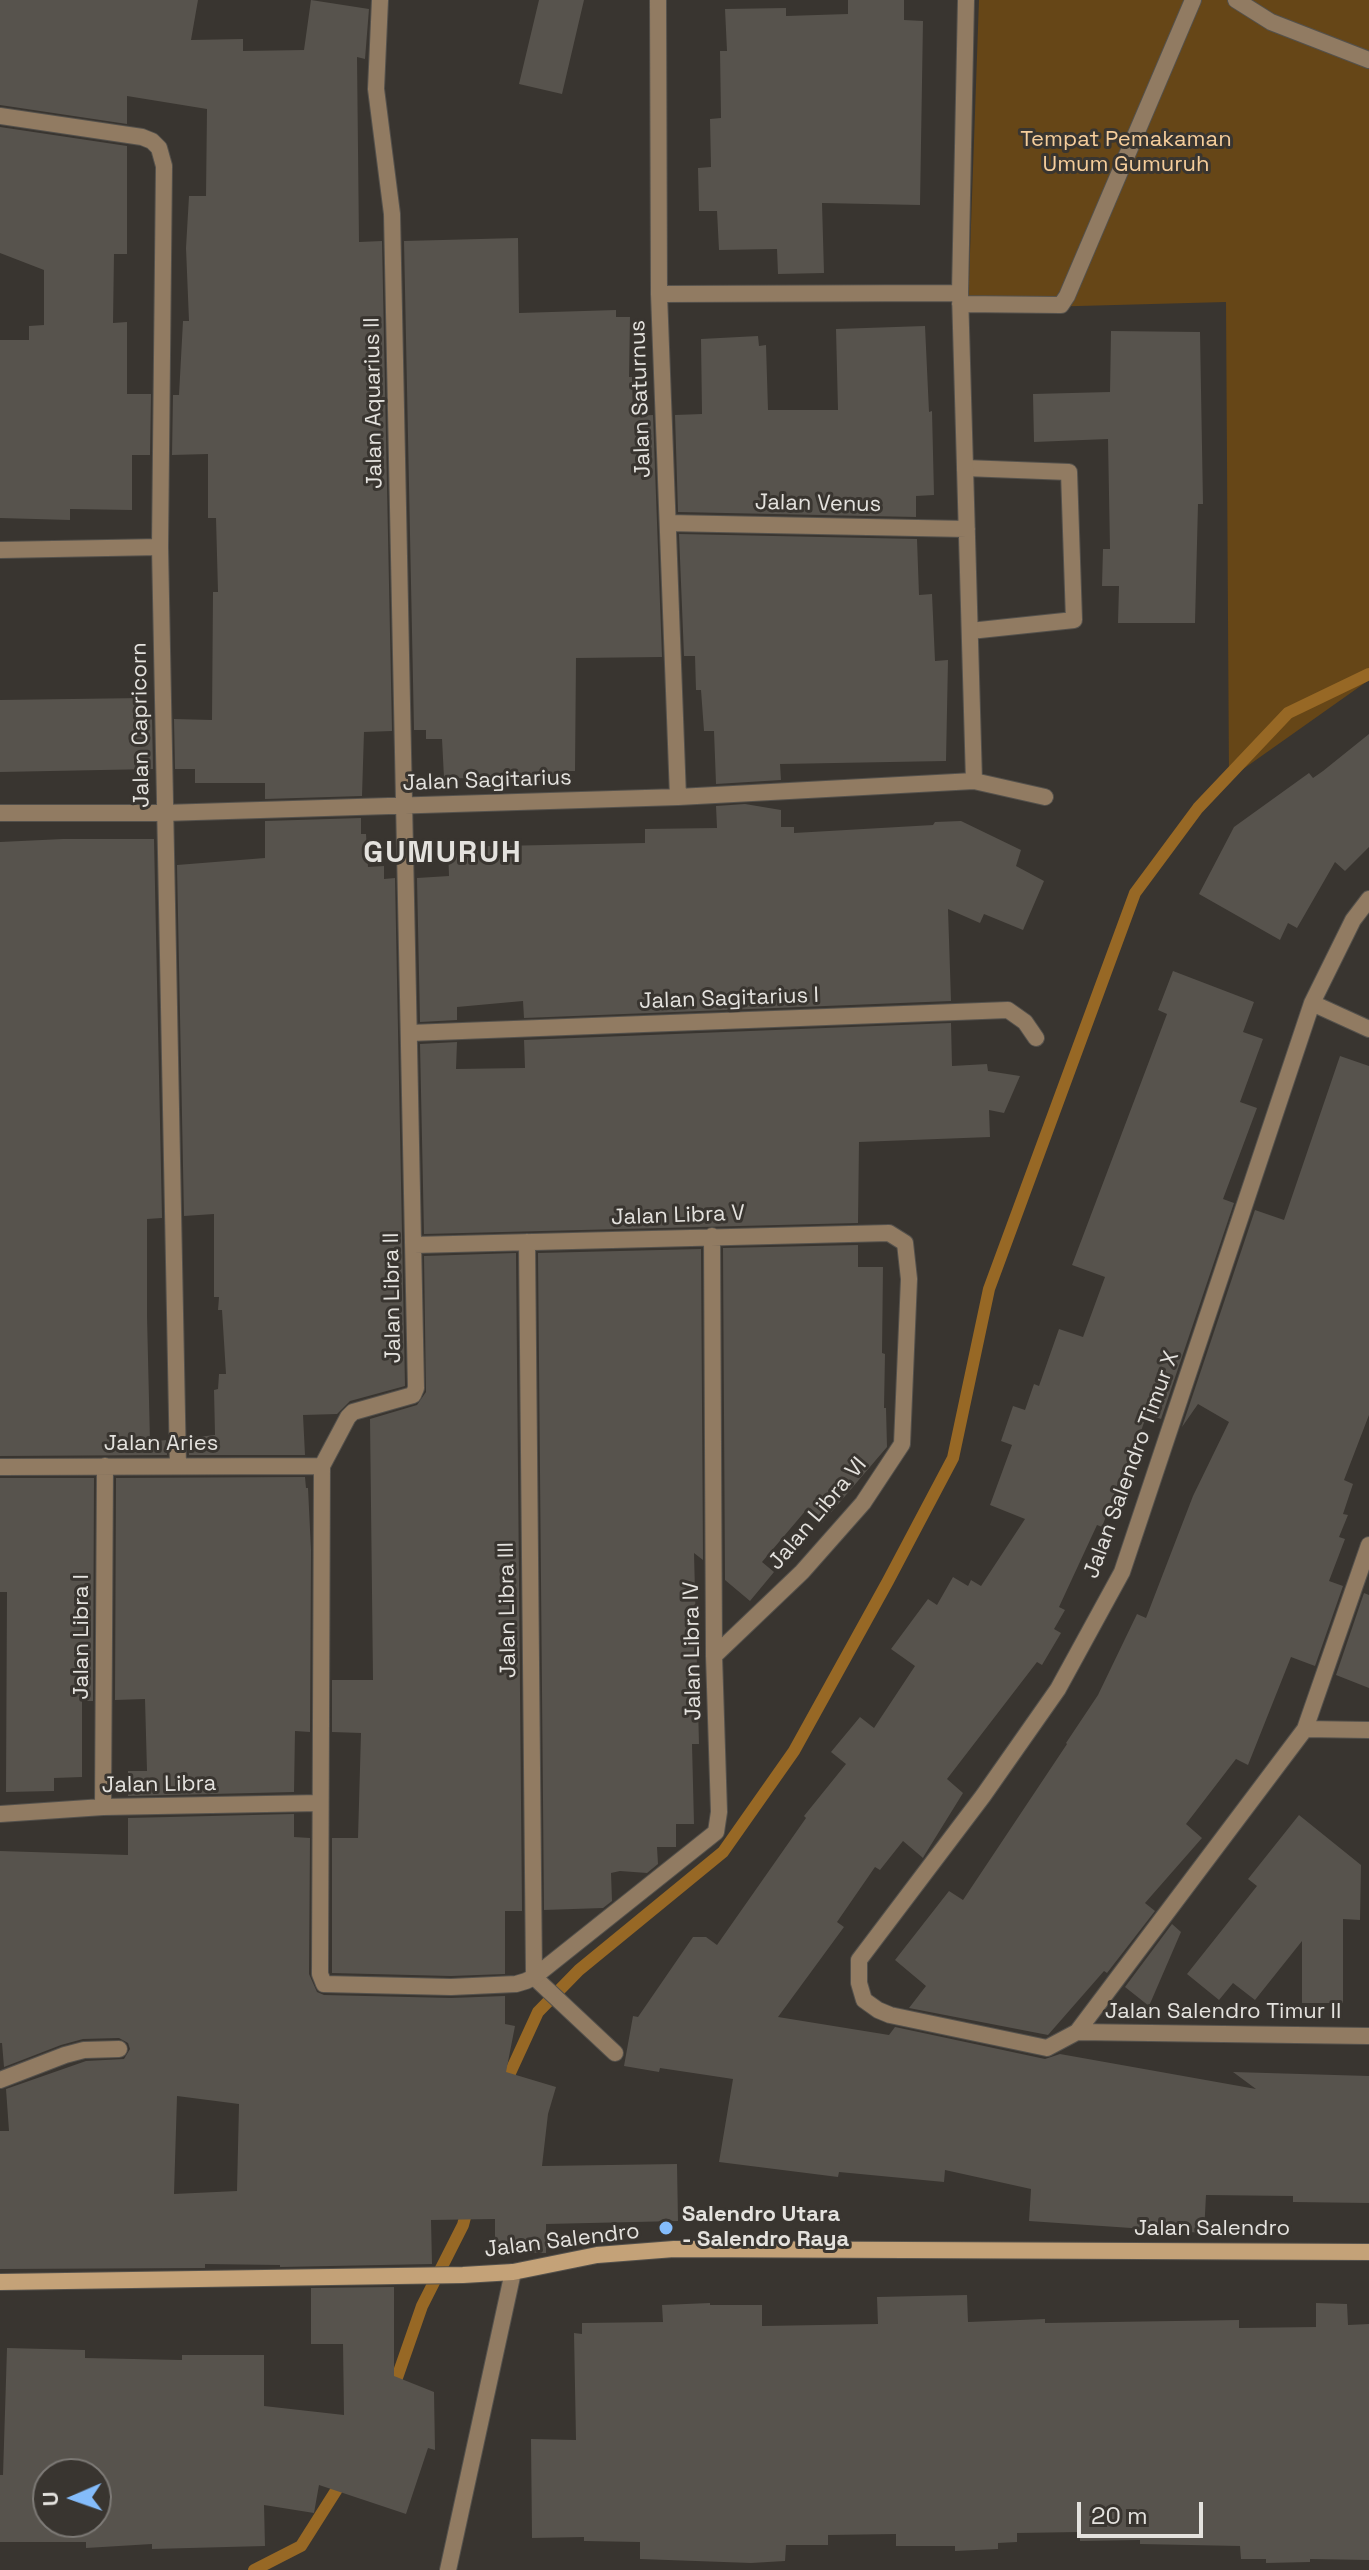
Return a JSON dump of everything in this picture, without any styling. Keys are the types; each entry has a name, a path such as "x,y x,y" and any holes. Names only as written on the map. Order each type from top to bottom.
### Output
{"street":[{"name":"Jalan Aquarius II","path":"380,0 376,89 392,214 405,806"},
{"name":"Jalan Saturnus","path":"658,0 659,294 678,797"},
{"path":"966,0 960,298 974,781"},
{"path":"659,294 960,298 1061,305 1193,0"},
{"path":"1236,0 1271,22 1369,60"},
{"name":"Jalan Capricorn","path":"0,116 142,137 159,148 164,166 160,547 178,1466"},
{"path":"965,468 1069,472 1074,620 970,631"},
{"name":"Jalan Venus","path":"668,523 967,529"},
{"path":"0,550 160,547"},
{"name":"Jalan Sagitarius","path":"0,813 164,813 405,806 678,797 974,781 1045,797"},
{"name":"Jalan Libra II","path":"405,806 415,1393 353,1412 322,1466 320,1974 322,1983 330,1986 451,1987 516,1984 534,1977"},
{"name":"Jalan Salendro Timur X","path":"1077,2032 1047,2048 890,2015 864,2000 859,1983 859,1960 983,1796 1058,1689 1122,1572 1312,1003 1353,920 1369,899"},
{"path":"1312,1003 1369,1029"},
{"name":"Jalan Sagitarius I","path":"410,1033 1008,1010 1025,1022 1036,1038"},
{"name":"Jalan Libra V","path":"414,1245 889,1233 905,1243 909,1279"},
{"name":"Jalan Libra IV","path":"534,1977 716,1832 719,1812 714,1656 712,1236"},
{"name":"Jalan Libra III","path":"527,1242 534,1977"},
{"name":"Jalan Libra VI","path":"714,1656 802,1572 863,1503 902,1444 909,1279"},
{"name":"Jalan Libra I","path":"103,1807 105,1466"},
{"name":"Jalan Aries","path":"0,1467 322,1466"},
{"path":"1077,2032 1305,1729 1369,1545"},
{"path":"1305,1729 1369,1730"},
{"name":"Jalan Libra","path":"0,1814 103,1807 320,1803"},
{"path":"534,1977 615,2053"},
{"name":"Jalan Salendro Timur II","path":"1077,2032 1369,2036"},
{"path":"0,2080 84,2050 119,2049"},
{"name":"Jalan Salendro","path":"0,2282 463,2275 513,2272 597,2255 674,2249 1369,2252"},
{"path":"448,2570 513,2272"}],"green space":[{"name":"Tempat Pemakaman Umum Gumuruh","path":"979,0 1369,0 1369,680 1229,779 1226,302 968,309"}],"building":[{"path":"0,0 198,0 191,40 243,39 243,51 304,50 311,0 369,9 365,59 357,57 359,242 382,241 392,731 364,732 362,796 265,799 265,783 195,783 195,769 175,769 174,719 212,720 213,592 218,592 216,518 208,518 208,454 172,455 173,395 179,395 183,321 189,321 186,248 189,196 206,196 207,109 127,96 127,124 0,105"},
{"path":"539,0 584,0 562,94 519,84"},
{"path":"848,0 904,0 904,20 923,21 920,205 822,203 824,273 778,274 777,249 719,250 717,211 699,211 698,168 711,167 710,119 721,118 720,51 727,51 725,9 786,8 786,16 848,14"},
{"path":"0,127 127,146 127,254 114,254 113,323 127,322 127,394 151,394 150,455 132,455 132,510 70,509 70,520 0,518 0,340 29,340 29,326 44,325 44,270 0,253"},
{"path":"518,238 519,313 616,310 616,317 630,317 629,377 632,377 633,416 653,415 662,657 576,658 575,771 563,771 562,780 528,782 527,779 444,778 442,739 426,739 426,730 414,730 404,241"},
{"path":"925,326 929,412 932,411 934,495 916,496 916,517 678,512 675,415 702,414 701,339 758,336 759,346 766,345 768,410 838,410 836,329"},
{"path":"1111,331 1200,332 1203,504 1198,504 1195,623 1118,623 1119,586 1102,586 1103,549 1110,549 1108,439 1034,442 1033,394 1110,392"},
{"path":"679,534 917,539 919,595 932,594 935,661 948,660 946,761 780,764 781,780 716,784 714,731 704,731 701,690 696,690 695,656 684,656"},
{"path":"143,698 143,718 152,718 153,769 0,772 0,700"},
{"path":"1369,734 1369,847 1345,871 1335,862 1297,928 1288,923 1280,940 1199,894 1234,827 1309,773 1313,778"},
{"path":"745,804 781,810 781,827 794,827 794,833 961,821 1021,850 1016,866 1044,881 1023,930 984,914 980,923 948,909 951,1001 524,1018 523,1001 457,1007 457,1020 420,1022 417,878 449,876 448,847 645,843 645,829 717,828 716,806"},
{"path":"361,818 361,834 366,834 368,867 384,866 384,879 395,878 405,1386 350,1401 337,1414 303,1415 305,1455 189,1455 188,1438 215,1435 214,1390 218,1389 219,1374 226,1374 222,1310 218,1310 219,1297 214,1297 214,1214 184,1216 177,865 265,858 265,821"},
{"path":"154,839 162,1218 147,1219 147,1316 150,1442 166,1440 167,1455 0,1456 0,842"},
{"path":"1173,971 1254,1002 1243,1032 1263,1039 1240,1102 1257,1108 1223,1199 1234,1203 1161,1419 1147,1414 1102,1527 1097,1525 1059,1607 1065,1610 1054,1629 1061,1633 1042,1665 1037,1662 947,1779 963,1793 923,1858 903,1841 880,1870 875,1867 837,1922 844,1927 778,2017 889,2035 895,2027 1045,2059 1060,2054 1256,2089 1233,2072 1369,2076 1369,2203 1293,2202 1293,2196 1206,2195 1204,2233 1029,2221 1031,2189 945,2170 944,2182 839,2172 838,2177 719,2162 733,2079 624,2066 633,2016 638,2017 693,1937 706,1937 717,1945 806,1818 804,1816 846,1764 831,1752 860,1717 874,1728 915,1666 891,1649 928,1599 937,1605 953,1577 968,1586 971,1580 981,1586 1025,1519 990,1505 1012,1445 1001,1441 1013,1406 1025,1410 1034,1384 1039,1386 1059,1329 1083,1337 1105,1277 1072,1265 1167,1014 1158,1010"},
{"path":"951,1023 952,1066 987,1064 988,1071 1020,1076 1004,1113 989,1110 990,1137 859,1142 858,1223 424,1234 420,1044 457,1042 456,1069 525,1068 524,1040"},
{"path":"1340,1056 1369,1066 1369,1415 1344,1480 1353,1484 1343,1514 1348,1515 1339,1537 1345,1539 1329,1581 1343,1586 1315,1666 1291,1657 1248,1765 1236,1759 1186,1824 1202,1838 1145,1903 1155,1911 1107,1973 1104,1971 1048,2035 909,2008 926,1986 895,1960 949,1891 963,1900 1098,1695 1137,1614 1146,1618 1193,1496 1229,1422 1198,1404 1182,1427 1255,1210 1284,1220"},
{"path":"858,1245 858,1267 883,1267 882,1353 885,1354 887,1447 822,1523 807,1509 762,1562 774,1572 750,1601 725,1580 723,1248"},
{"path":"701,1249 703,1560 694,1553 699,1744 692,1744 694,1824 676,1824 676,1847 657,1847 658,1864 647,1873 611,1873 612,1901 603,1908 544,1910 538,1253"},
{"path":"516,1253 522,1911 505,1911 505,1974 332,1973 332,1838 358,1838 361,1733 332,1732 332,1680 373,1680 370,1419 417,1405 426,1392 424,1256"},
{"path":"305,1477 311,1550 310,1732 295,1731 294,1792 128,1796 128,1771 147,1771 145,1699 115,1700 116,1478"},
{"path":"0,1478 94,1478 93,1701 82,1701 82,1777 54,1778 54,1791 6,1792 7,1592 0,1592"},
{"path":"1364,1593 1369,1595 1369,1688 1336,1675"},
{"path":"294,1814 294,1837 310,1838 309,1974 317,1992 324,1995 451,1998 505,1996 505,2024 515,2026 506,2072 556,2087 548,2114 542,2166 677,2164 678,2221 546,2224 546,2253 495,2252 495,2219 431,2220 432,2264 280,2267 205,2264 205,2268 0,2269 0,2131 9,2131 6,2089 86,2061 124,2059 130,2049 128,2043 119,2038 83,2039 4,2067 0,2043 0,1851 128,1855 128,1818","holes":["177,2096 239,2104 237,2191 174,2194"]},
{"path":"1299,1815 1361,1865 1360,1920 1343,1919 1343,2003 1302,2003 1302,1941 1255,2000 1233,1983 1219,2000 1187,1974 1257,1886 1248,1879"},
{"path":"1172,1924 1181,1932 1149,2006 1125,1987"},
{"path":"394,2287 394,2376 434,2392 435,2450 428,2448 406,2514 319,2485 314,2513 264,2505 265,2546 152,2549 152,2544 86,2548 86,2542 0,2542 0,2475 3,2475 7,2348 85,2350 85,2358 182,2360 182,2355 264,2355 264,2406 344,2415 343,2344 311,2344 311,2288"},
{"path":"967,2295 968,2322 1045,2319 1045,2323 1239,2320 1239,2328 1316,2327 1316,2303 1347,2304 1348,2325 1369,2324 1369,2560 1310,2559 1310,2562 1266,2563 1266,2559 1241,2559 1240,2546 1140,2544 1140,2540 1080,2541 1080,2532 1017,2533 1017,2542 998,2543 998,2549 955,2551 955,2546 896,2546 896,2534 828,2535 828,2545 786,2545 785,2561 751,2563 640,2559 640,2542 584,2541 584,2537 532,2538 531,2439 576,2440 574,2333 582,2334 582,2323 663,2322 662,2305 710,2303 762,2305 762,2326 878,2324 877,2297"}],"waterway":[{"path":"504,2086 538,2012 579,1970 723,1852 794,1751 888,1581 953,1458 989,1289 1135,893 1198,808 1288,713 1369,674"},
{"path":"392,2392 422,2306 463,2225 468,2206"},
{"path":"254,2570 301,2546 344,2478"}],"place":[{"name":"Salendro Utara - Salendro Raya","path":"666,2228"}],"district":[{"name":"GUMURUH","path":"443,854"}]}
